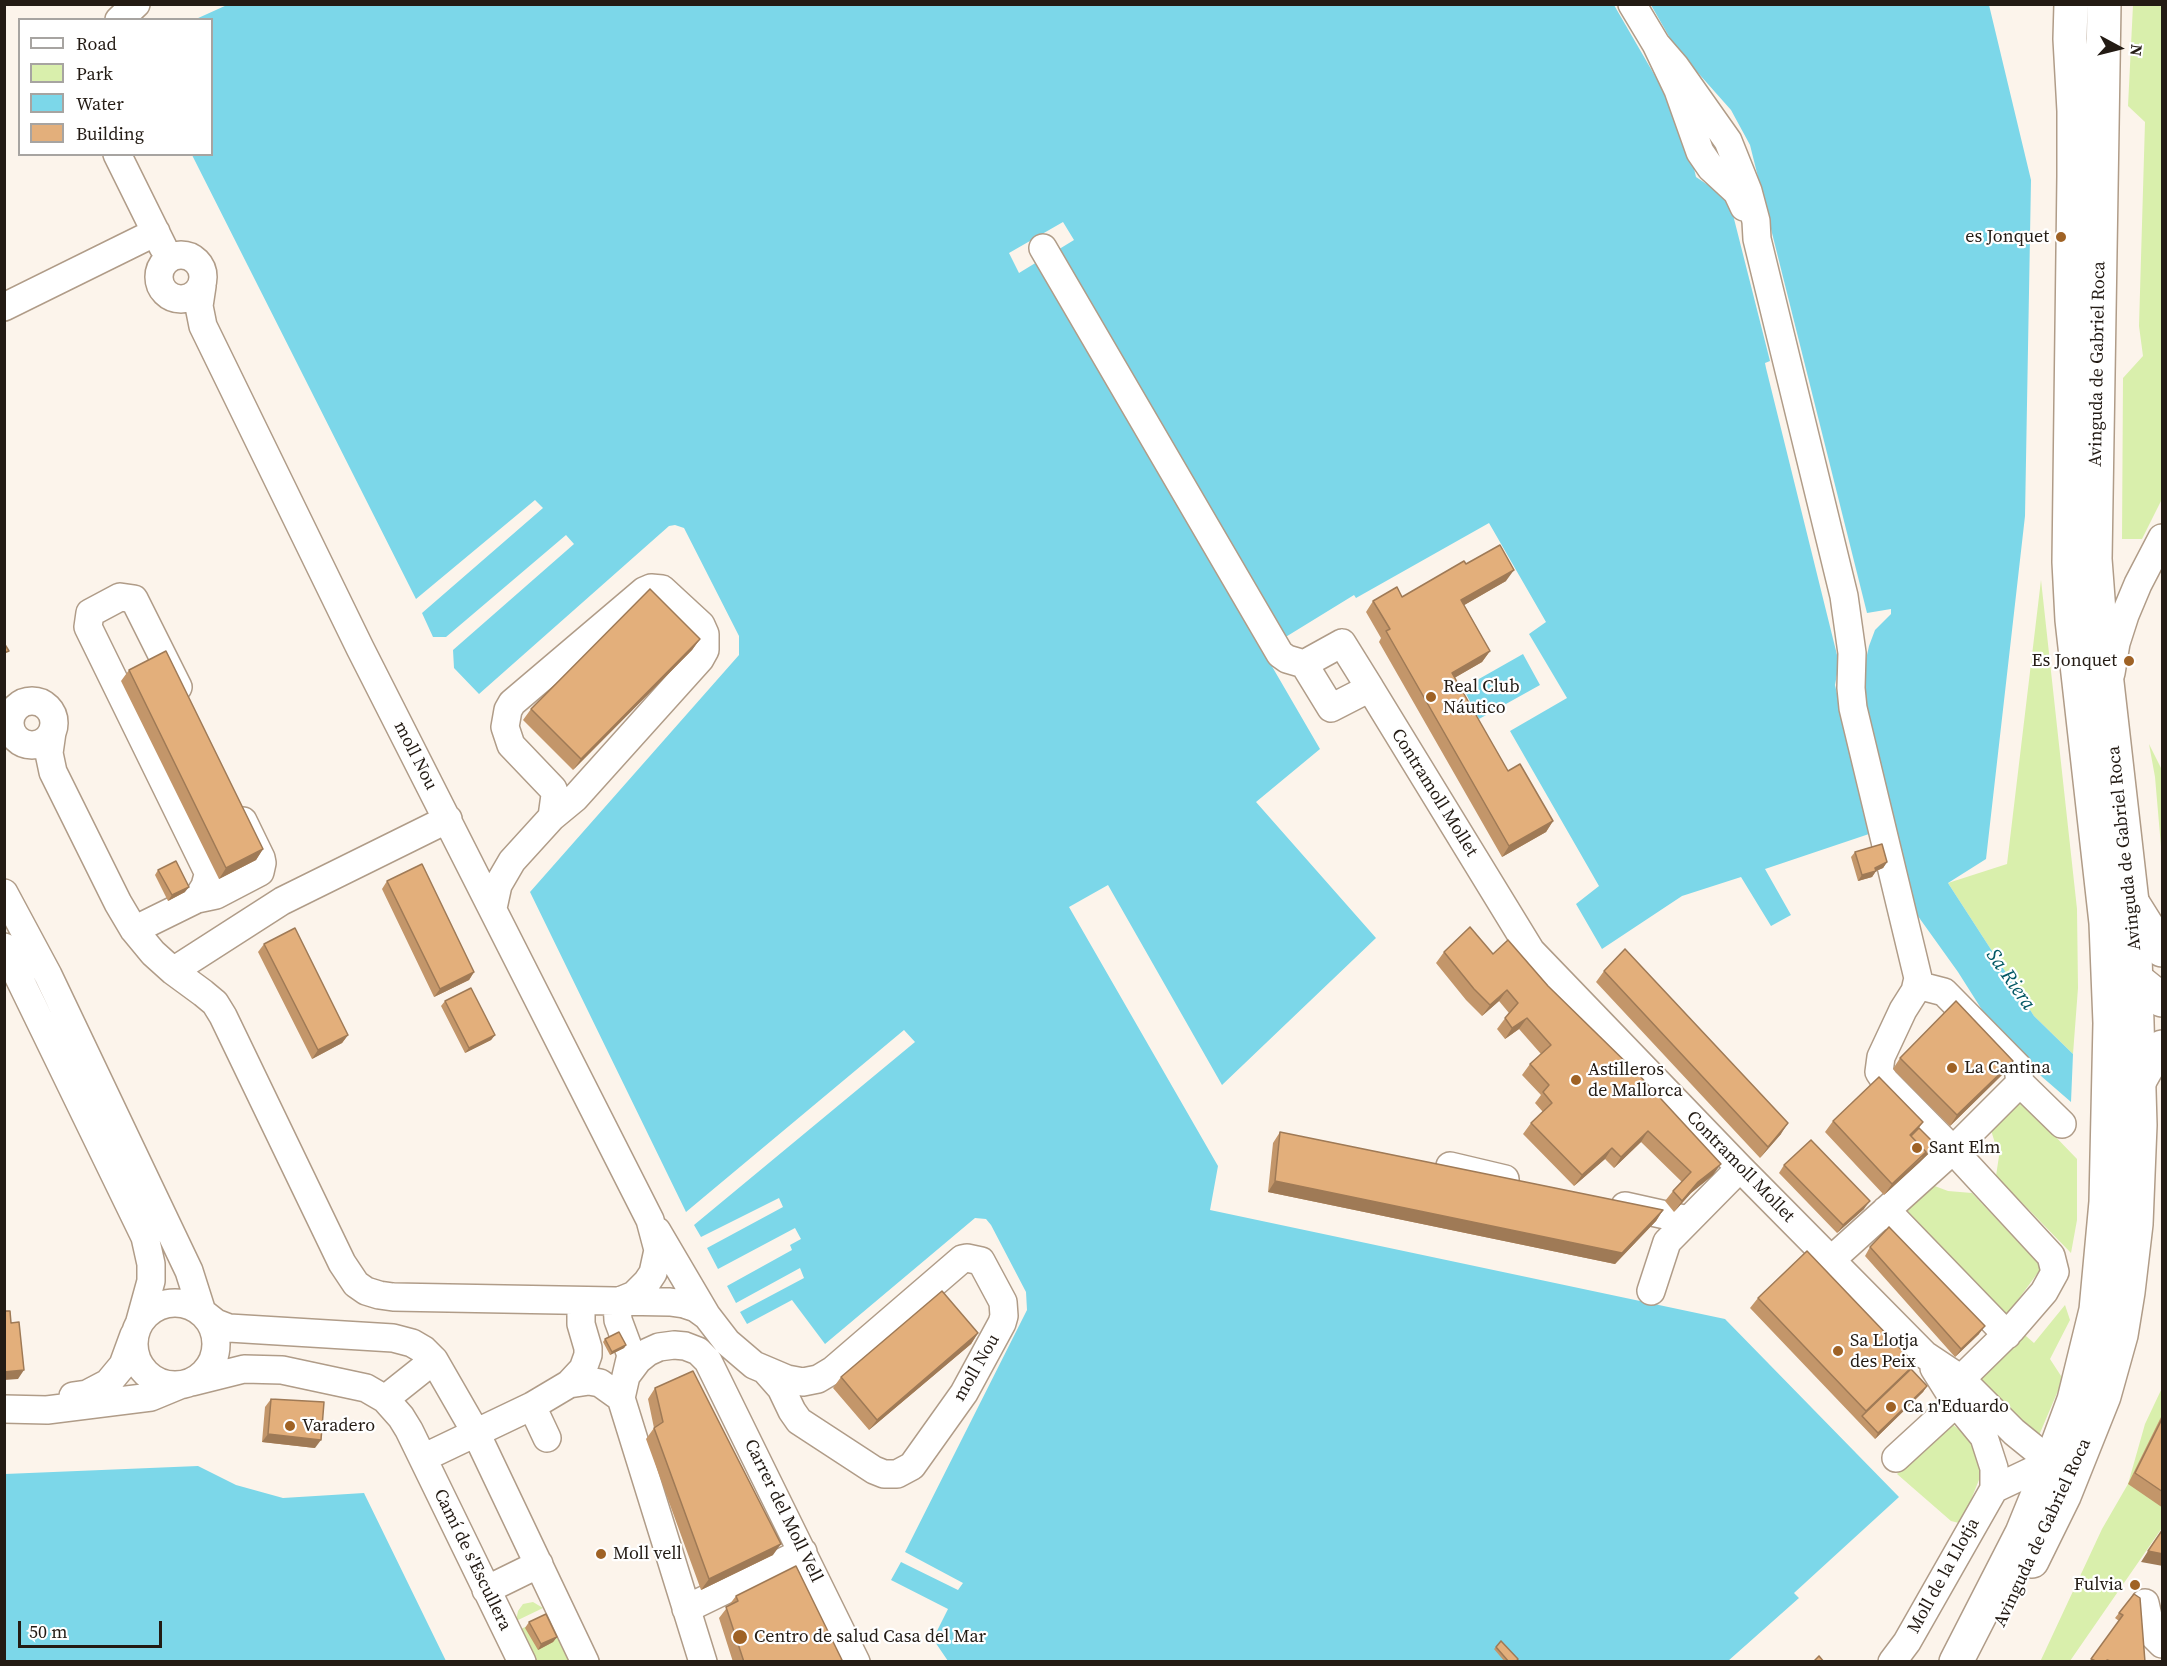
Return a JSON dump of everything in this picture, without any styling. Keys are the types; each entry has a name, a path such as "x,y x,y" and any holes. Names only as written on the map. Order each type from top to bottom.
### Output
{"main road":[{"name":"Avinguda de Gabriel Roca","path":"1956,1662 2022,1533 2066,1459 2110,1377 2121,1335 2128,1292 2137,1206 2140,1080 2150,975 2124,915 2072,620 2069,562 2074,165 2071,4"},
{"name":"Avinguda de Gabriel Roca","path":"1979,1662 2055,1514 2066,1459 2074,1400 2094,1320 2100,1277 2108,1161 2110,1023 2124,915 2108,692 2099,612 2095,534 2104,4"},
{"path":"2124,915 2163,950"},
{"path":"2110,1023 2127,990 2150,975 2163,1000"},
{"path":"2140,1080 2163,1047"}],"street":[{"path":"121,18 136,4"},
{"path":"1632,4 1656,44 1678,90 1701,152 1711,168 1737,192 1757,239 1844,596 1852,653 1853,708 1917,972 1917,985 1881,1057 1880,1072 1884,1081 1953,1150 2051,1256 2055,1272 2044,1292 1959,1391 1896,1458"},
{"path":"118,156 169,259"},
{"path":"4,307 156,232"},
{"path":"1043,248 1280,654 1287,659 1304,664 1331,708 1370,688"},
{"path":"172,297 186,299 198,292 202,286 203,272 195,259 180,255 169,259 161,267 159,281 166,294 181,303 203,326"},
{"name":"moll Nou","path":"202,286 199,306 203,326 360,648 650,1220 707,1316 727,1342 742,1357 766,1371 803,1382 826,1375 962,1259 981,1261 1003,1302 1004,1316 1000,1330 964,1393 912,1466 897,1474 884,1474 874,1470 799,1421 781,1388 766,1371"},
{"path":"2108,692 2116,644 2124,615 2163,538"},
{"path":"493,908 498,885 512,861 552,817 575,798 700,659 705,650 705,634 701,626 662,589 651,588 644,591 512,703 507,710 505,727 511,745 553,789 555,795 552,817"},
{"path":"189,709 134,599 120,597 90,613 88,627 207,870 205,886 197,899"},
{"name":"Contramoll Mollet","path":"1304,664 1342,643 1531,951 1959,1391 2014,1432 2066,1459"},
{"path":"53,772 32,749 22,744 12,734 10,720 12,713 23,703 38,702 45,705 54,718 49,753 53,772 118,903 134,930 153,953 215,1003 342,1263 356,1284 379,1295 393,1297 617,1302 618,1320 631,1355 623,1387 703,1662"},
{"path":"22,744 29,746 43,743 52,732"},
{"path":"134,930 197,899 216,895 256,875 261,868 261,858 230,794"},
{"path":"173,971 282,901 448,819"},
{"path":"471,866 497,868 512,861"},
{"path":"4,893 48,975 184,1261 202,1312 211,1323 216,1336 216,1351 207,1369 186,1383 151,1397 47,1410 10,1409"},
{"path":"4,946 145,1237 151,1263 151,1281 137,1327 123,1365 117,1374 100,1389 87,1394 45,1399 10,1409"},
{"path":"1917,985 1944,992 2018,1067 2020,1083 2062,1124"},
{"path":"1831,1260 1953,1150 2020,1083"},
{"path":"1450,1166 1529,1184"},
{"path":"1651,1291 1667,1242 1740,1168"},
{"path":"1597,1200 1688,1220"},
{"path":"1886,1210 2007,1335"},
{"name":"moll Nou","path":"617,1302 642,1289 653,1273 658,1250 650,1220"},
{"path":"423,1458 532,1406 569,1384 583,1369 588,1355 581,1324 581,1301"},
{"path":"434,1360 385,1399 366,1388 282,1370 244,1369 186,1383 166,1385 154,1380 143,1371 136,1360 133,1347 137,1327 150,1310 163,1304 177,1302 190,1305 216,1323 229,1328 393,1338 412,1343 424,1350 434,1360 476,1433 585,1662"},
{"name":"moll Nou","path":"617,1302 684,1304 696,1308 707,1316"},
{"name":"Carrer del Moll Vell","path":"623,1387 638,1360 659,1347 684,1346 698,1351 708,1361 856,1662"},
{"path":"569,1384 589,1381 623,1387"},
{"path":"1959,1391 1984,1437 1994,1468 1994,1489 2066,1459"},
{"name":"Camí de s'Escullera","path":"385,1399 401,1417 423,1458 522,1662"},
{"path":"532,1406 547,1438"},
{"name":"Moll de la Llotja","path":"1892,1662 1907,1642 1994,1489"},
{"path":"686,1609 803,1552"},
{"path":"486,1590 539,1564"},
{"path":"2145,1603 2155,1650"}],"green space":[{"path":"2133,5 2162,5 2162,499 2142,539 2122,539 2123,378 2143,356 2139,326 2145,122 2128,106"},
{"path":"2041,580 2077,909 2078,988 2073,1054 2034,1016 1948,883 2007,864"},
{"path":"2149,744 2162,770 2162,858 2155,777"},
{"path":"2022,1102 2077,1159 2077,1220 2071,1253 1996,1176 1999,1156 1990,1127"},
{"path":"1932,1185 1948,1191 1972,1193 2042,1267 2004,1319 1904,1212"},
{"path":"2065,1305 2070,1320 2050,1359 2063,1379 2037,1440 1979,1389 1979,1371 2019,1330 2034,1343"},
{"path":"2162,1388 2162,1528 2070,1661 2040,1662 2102,1529 2128,1484 2145,1424"},
{"path":"1947,1420 1976,1443 1986,1462 1969,1505 1959,1523 1951,1521 1897,1474"},
{"path":"533,1602 543,1608 516,1621 518,1611 523,1604"},
{"path":"548,1616 570,1661 537,1661 521,1629"}],"water":[{"path":"227,5 1614,5 1684,126 1696,177 1729,199 1770,361 1765,363 1766,368 1839,663 1835,685 1869,834 1765,869 1791,915 1771,926 1741,877 1682,896 1602,949 1576,904 1599,886 1510,731 1567,698 1529,634 1546,622 1489,523 1356,598 1354,595 1284,638 1056,251 1074,240 1063,222 1009,253 1019,273 1037,262 1320,749 1256,802 1376,938 1222,1085 1108,885 1069,907 1218,1166 1210,1210 1725,1319 1899,1497 1794,1593 1799,1598 1728,1661 948,1661 933,1639 948,1609 891,1580 901,1562 958,1590 963,1583 905,1552 1027,1310 1026,1292 991,1225 986,1219 975,1218 825,1344 792,1300 747,1324 740,1312 804,1278 800,1268 736,1303 727,1286 792,1250 790,1245 801,1239 795,1228 718,1269 707,1248 783,1207 779,1198 701,1237 694,1225 915,1042 904,1030 686,1212 530,892 739,655 739,636 684,528 675,525 669,526 479,694 454,668 453,650 574,544 566,535 446,637 433,637 422,613 543,508 535,500 416,599 193,156 213,156 213,18 198,18"},
{"name":"Sa Riera","path":"1651,5 1989,5 2031,180 2025,516 1986,859 1948,883 2034,1016 2073,1054 2071,1102 2003,1043 1958,972 1910,905 1863,696 1865,664 1869,646 1875,630 1891,614 1891,609 1867,613 1750,145 1731,110 1675,47"},
{"path":"1523,654 1540,685 1479,719 1463,688"},
{"path":"198,1466 236,1485 283,1498 364,1493 446,1661 5,1661 5,1474"}],"building":[{"name":"Real Club Náutico","path":"1500,545 1514,570 1461,600 1490,651 1452,673 1508,771 1520,764 1553,821 1509,846 1386,631 1390,629 1373,601 1397,587 1402,597 1464,561 1466,564"},
{"path":"650,589 700,639 581,759 531,709"},
{"path":"4,643 9,651 4,653"},
{"path":"166,651 263,849 226,868 129,670"},
{"path":"1882,844 1887,862 1875,868 1876,871 1862,875 1855,852"},
{"path":"176,861 189,887 172,895 158,870"},
{"path":"422,864 474,972 440,989 387,881"},
{"name":"Astilleros de Mallorca","path":"1470,927 1493,954 1508,940 1548,986 1638,1074 1721,1164 1698,1182 1682,1201 1673,1191 1691,1172 1648,1131 1621,1157 1612,1148 1582,1175 1531,1123 1552,1103 1543,1092 1549,1085 1530,1064 1551,1045 1527,1018 1512,1028 1505,1018 1518,1003 1507,990 1490,1005 1444,952"},
{"path":"295,928 348,1035 318,1050 264,944"},
{"path":"1625,949 1788,1123 1768,1147 1604,971"},
{"path":"471,988 495,1035 469,1048 445,1001"},
{"path":"1956,1001 2013,1061 1957,1115 1900,1058"},
{"path":"1879,1077 1923,1122 1910,1135 1926,1152 1892,1184 1833,1121"},
{"path":"1919,1128 1936,1145 1923,1157 1926,1152 1911,1136"},
{"path":"1280,1132 1663,1210 1622,1253 1275,1181"},
{"path":"1811,1140 1870,1201 1843,1225 1784,1165"},
{"path":"1889,1227 1985,1326 1961,1349 1870,1247"},
{"name":"Sa Llotja des Peix","path":"1807,1251 1915,1364 1866,1411 1758,1298"},
{"path":"942,1291 978,1333 877,1420 841,1377"},
{"path":"4,1311 10,1311 11,1323 19,1322 24,1370 4,1372"},
{"path":"619,1332 626,1345 612,1352 605,1339"},
{"name":"Ca n'Eduardo","path":"1911,1369 1927,1386 1878,1433 1862,1416"},
{"path":"693,1371 781,1544 709,1579 654,1428 663,1422 655,1388"},
{"name":"Varadero","path":"271,1399 324,1402 321,1440 268,1434"},
{"path":"2163,1417 2163,1492 2135,1473"},
{"path":"2163,1529 2163,1554 2148,1551"},
{"path":"796,1566 842,1660 838,1662 744,1662 726,1607 738,1601 736,1596"},
{"path":"2134,1594 2140,1598 2145,1662 2107,1660 2107,1662 2098,1662 2091,1659 2123,1615 2119,1613"},
{"path":"546,1614 557,1637 541,1644 529,1622"},
{"path":"1501,1641 1518,1659 1516,1662 1509,1662 1496,1647"},
{"path":"1819,1656 1824,1662 1813,1662"}],"place":[{"name":"es Jonquet","path":"2061,237"},
{"name":"Es Jonquet","path":"2129,661"},
{"name":"Real Club Náutico","path":"1431,697"},
{"name":"La Cantina","path":"1952,1068"},
{"name":"Astilleros de Mallorca","path":"1576,1080"},
{"name":"Sant Elm","path":"1917,1148"},
{"name":"Sa Llotja des Peix","path":"1838,1351"},
{"name":"Ca n'Eduardo","path":"1891,1407"},
{"name":"Varadero","path":"290,1426"},
{"name":"Moll vell","path":"601,1554"},
{"name":"Fulvia","path":"2135,1585"},
{"name":"Centro de salud Casa del Mar","path":"740,1637"}]}
